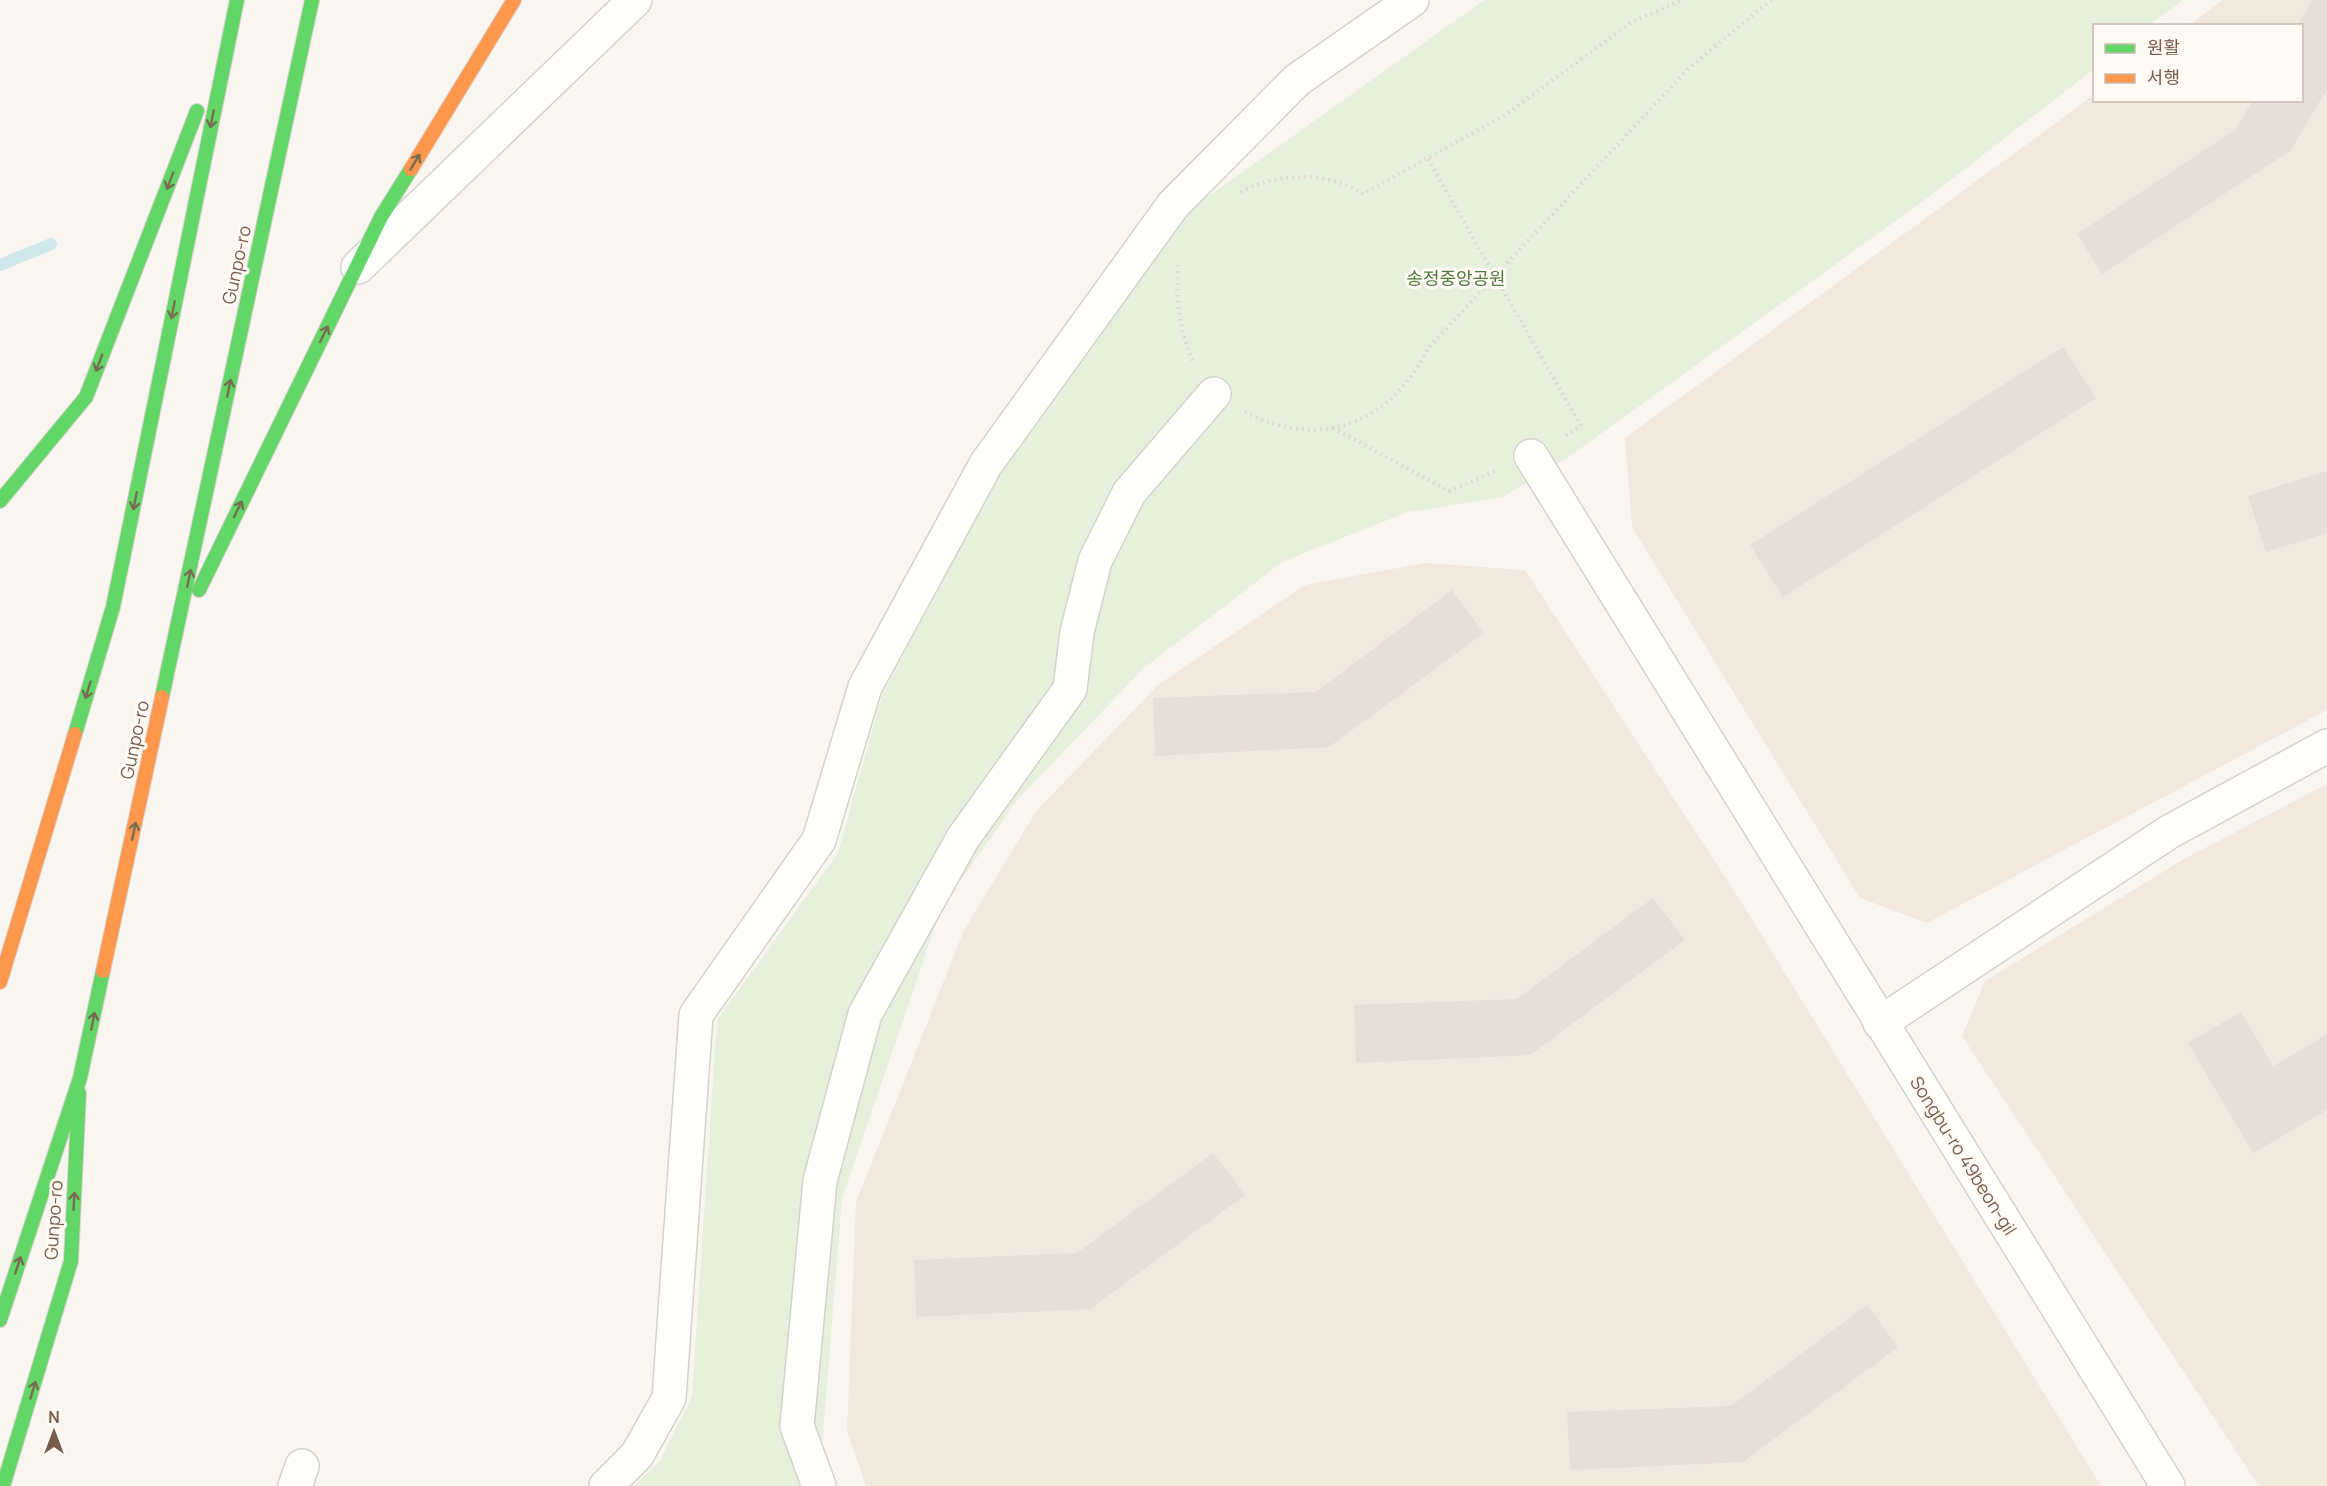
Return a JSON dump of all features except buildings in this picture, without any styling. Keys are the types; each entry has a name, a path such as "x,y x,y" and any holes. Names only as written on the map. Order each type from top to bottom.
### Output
{"main road":[{"path":"0,982 113,607 237,0"},
{"name":"Gunpo-ro","path":"3,1486 72,1261 80,1078 312,0"},
{"path":"176,638 381,217 514,0"},
{"path":"0,501 86,397 230,28"},
{"path":"0,1320 80,1078"}],"street":[{"path":"355,270 635,0"},
{"path":"606,1486 637,1455 669,1398 696,1015 819,840 865,687 986,464 1173,205 1297,80 1412,0"},
{"path":"819,1486 797,1426 820,1181 865,1014 963,838 1070,690 1077,632 1095,561 1130,493 1215,394"},
{"name":"Songbu-ro 49beon-gil","path":"1531,456 2168,1486"},
{"path":"1880,1023 2169,832 2327,746"}],"path":[{"path":"1236,196 1277,179 1312,177 1345,183 1363,194 1504,115 1632,22 1682,0"},
{"path":"1182,257 1178,266 1177,308 1183,339 1195,367 1215,394 1261,421 1308,429 1332,428 1356,421 1380,409 1400,392 1416,371 1428,348 1690,67 1772,0"},
{"path":"1332,428 1449,491 1531,456 1581,426 1496,274 1428,159"}],"shaded area":[{"path":"2223,0 2327,0 2327,710 1927,923 1860,898 1632,527 1625,438 2093,96 2093,102 2303,102 2303,24 2190,24"},
{"path":"1425,563 1525,570 1740,900 2101,1486 866,1486 847,1431 856,1202 964,930 1037,810 1158,685 1305,585"},
{"path":"2327,784 2327,1486 2259,1486 1962,1036 1985,981 2184,859"}],"green space":[{"name":"송정중앙공원","path":"1484,0 2183,0 2151,24 2093,24 2093,70 1926,199 1573,454 1503,497 1408,512 1282,562 1144,668 1018,799 942,907 842,1198 822,1445 838,1486 634,1486 660,1461 692,1396 717,1020 838,853 882,695 997,479 1185,213"}],"waterway":[{"path":"0,265 51,244"}],"traffic: fast":[{"path":"75,734 113,607 237,0"},
{"path":"162,697 312,0"},
{"path":"0,501 86,397 197,111"},
{"path":"199,590 381,217 411,169"},
{"path":"0,1320 80,1078 103,971"},
{"path":"3,1486 71,1261 79,1093"}],"traffic: slow":[{"path":"411,169 514,0"},
{"path":"103,971 162,697"},
{"path":"0,982 75,734"}]}
